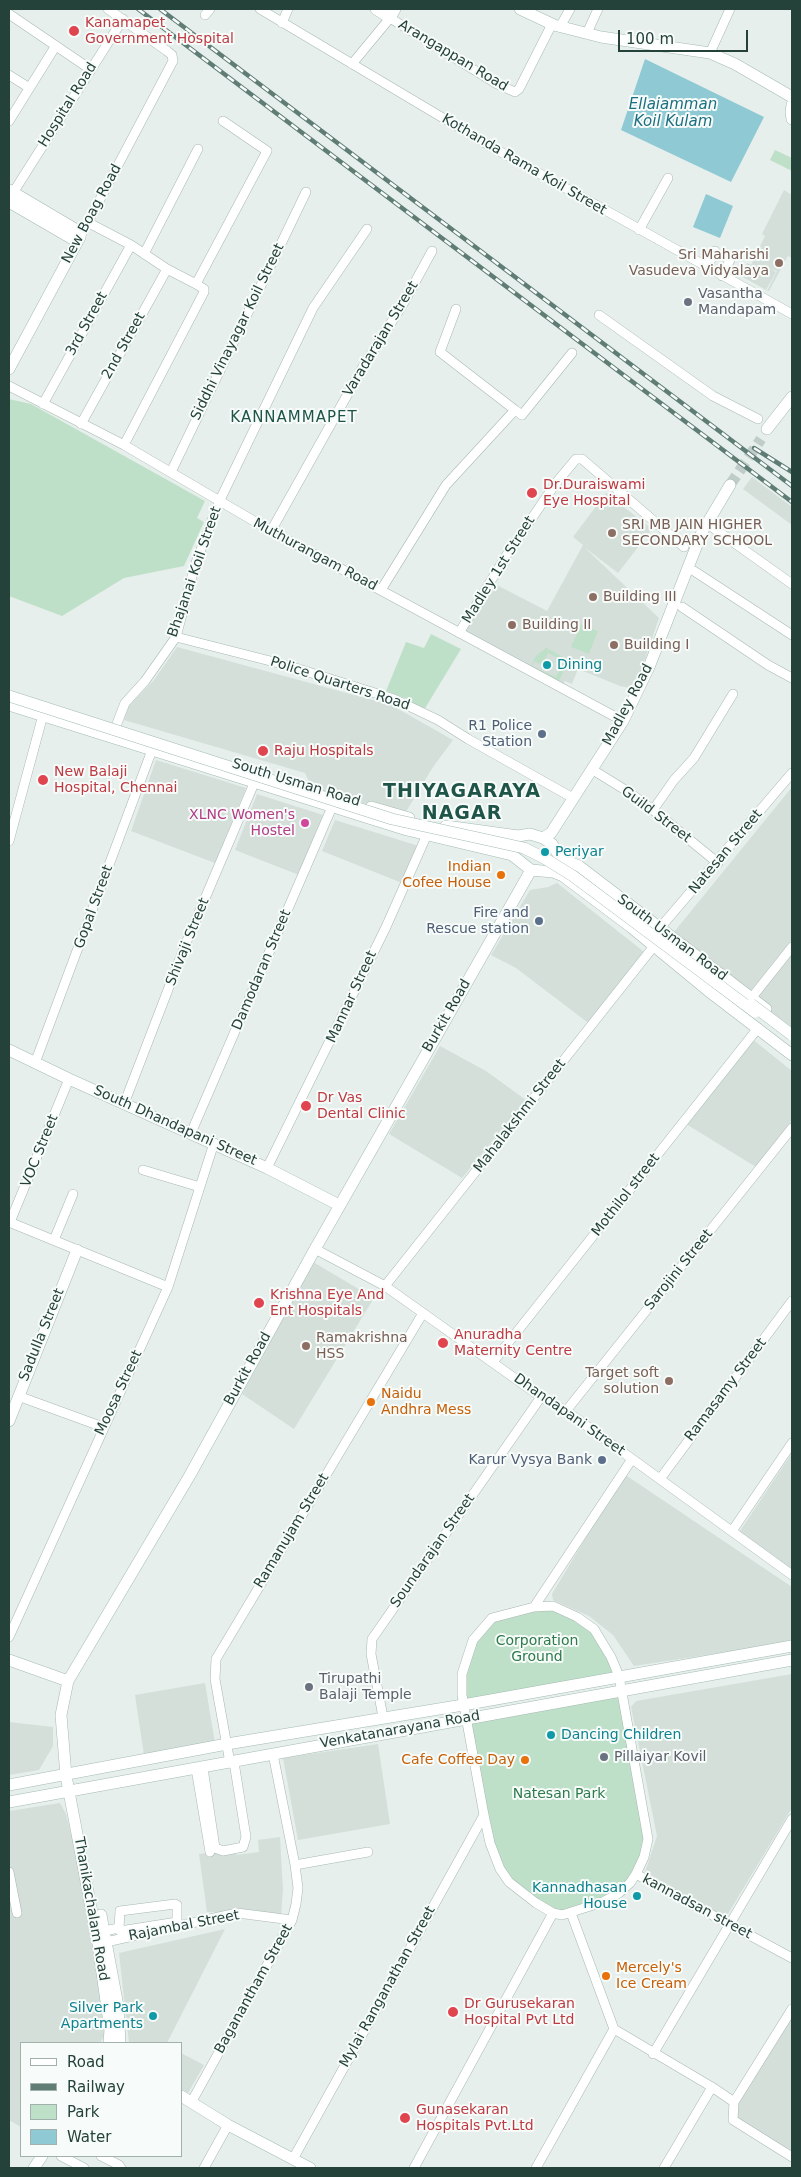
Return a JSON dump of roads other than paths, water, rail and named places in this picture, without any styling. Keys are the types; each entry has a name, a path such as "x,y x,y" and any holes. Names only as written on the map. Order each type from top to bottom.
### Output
{"main road":[{"name":"Arangappan Road","path":"376,9 392,13"},
{"path":"520,9 556,26 601,37 710,52 735,64 792,98"},
{"path":"792,105 792,118"},
{"path":"10,196 71,238 80,237"},
{"name":"New Boag Road","path":"9,369 80,237"},
{"path":"764,434 792,397"},
{"name":"Madley Road","path":"543,838 551,833 623,722 649,667 707,529 730,485"},
{"name":"South Usman Road","path":"9,691 412,819 518,836 530,834 543,838"},
{"name":"South Usman Road","path":"9,696 392,819 524,848 573,876 792,1042"},
{"name":"South Usman Road","path":"9,705 255,781 332,807 512,855 531,870 553,872 563,876 792,1055"},
{"path":"512,855 518,836"},
{"path":"543,838 552,844 561,860 559,867 553,872"},
{"name":"South Usman Road","path":"561,860 578,866 792,1030"},
{"path":"578,866 580,872 608,896 792,1035"},
{"name":"Burkit Road","path":"69,1775 68,1715 64,1708 68,1681 190,1475 314,1249 531,870"},
{"name":"South Dhandapani Street","path":"9,1050 124,1104 214,1143 340,1204"},
{"name":"Sadulla Street","path":"9,1421 77,1250"},
{"name":"Venkatanarayana Road","path":"9,1785 227,1744 792,1646"},
{"path":"9,1660 68,1681"},
{"name":"Venkatanarayana Road","path":"9,1802 792,1660"},
{"path":"64,1708 61,1715 62,1732 69,1775"},
{"name":"Thanikachalam Road","path":"69,1775 98,1944 110,2030 109,2042"},
{"path":"73,1791 118,2006 120,2042"},
{"path":"182,2097 228,2124 310,2168"},
{"path":"34,2168 41,2157"}],"street":[{"path":"108,9 123,19"},
{"name":"Kothanda Rama Koil Street","path":"260,9 490,146 792,314"},
{"path":"282,23 288,9"},
{"path":"556,26 570,9"},
{"path":"586,33 598,9"},
{"path":"710,52 730,9"},
{"path":"352,64 392,13"},
{"name":"Arangappan Road","path":"392,13 497,84 513,92 519,89 556,26"},
{"path":"9,14 90,69"},
{"name":"New Boag Road","path":"80,237 89,223 173,58 170,53 123,19"},
{"name":"Hospital Road","path":"10,196 123,19"},
{"path":"9,121 28,87 55,47"},
{"path":"9,75 28,87"},
{"path":"196,284 267,151 224,122"},
{"path":"144,254 198,149"},
{"path":"638,230 668,178"},
{"name":"Siddhi Vinayagar Koil Street","path":"171,472 306,192"},
{"path":"89,223 131,245 167,269 204,289 124,445"},
{"name":"Bhajanai Koil Street","path":"116,726 125,703 145,681 176,637 195,564 219,502 313,308 367,230"},
{"name":"3rd Street","path":"42,404 131,245"},
{"name":"Varadarajan Street","path":"271,531 364,365 403,304 432,251"},
{"path":"706,267 714,251"},
{"path":"722,276 730,260"},
{"name":"2nd Street","path":"81,424 167,269"},
{"path":"456,309 440,352 522,415 572,353"},
{"path":"599,315 713,396 758,419"},
{"name":"Muthurangam Road","path":"9,386 124,445 271,531 623,722"},
{"path":"381,590 446,485 515,410"},
{"name":"Madley 1st Street","path":"459,633 506,556 556,483 576,459 582,459 684,547"},
{"path":"707,529 792,584"},
{"path":"694,571 792,635"},
{"path":"682,607 768,665 792,678"},
{"name":"Police Quarters Road","path":"176,637 286,665 394,699 438,720 573,798"},
{"path":"653,810 674,780 694,758 733,694"},
{"path":"9,841 42,716"},
{"name":"Gopal Street","path":"35,1063 152,750"},
{"name":"Guild Street","path":"593,770 628,791 718,863"},
{"name":"Natesan Street","path":"660,929 718,863 792,773"},
{"name":"Shivaji Street","path":"124,1104 186,943 255,781"},
{"name":"Damodaran Street","path":"191,1133 332,807"},
{"name":"Mannar Street","path":"267,1168 330,1044 428,834 431,823"},
{"name":"Mahalakshmi Street","path":"385,1286 654,946"},
{"path":"739,1013 792,947"},
{"name":"Mothilol street","path":"493,1362 758,1028"},
{"name":"VOC Street","path":"10,1222 69,1079"},
{"name":"Sarojini Street","path":"566,1412 792,1128"},
{"name":"Moosa Street","path":"9,1636 102,1427 168,1287 214,1143"},
{"path":"143,1170 200,1187"},
{"path":"54,1240 73,1194"},
{"path":"10,1222 168,1287"},
{"name":"Dhandapani Street","path":"314,1249 385,1286 541,1397 566,1412 792,1575"},
{"name":"Ramasamy Street","path":"660,1479 792,1301"},
{"name":"Ramanujam Street","path":"200,1768 216,1848 223,1851 244,1848 246,1837 214,1679 216,1659 423,1313"},
{"path":"18,1396 102,1427"},
{"name":"Soundarajan Street","path":"383,1717 371,1654 372,1639 541,1397"},
{"path":"732,1531 792,1442"},
{"path":"534,1608 632,1459"},
{"name":"kannadsan street","path":"553,1914 509,1882 500,1869 490,1843 464,1704 462,1674 473,1640 492,1618 534,1608 553,1606 578,1616 594,1629 611,1657 618,1676 648,1839 644,1857 636,1874 792,1958"},
{"name":"Baganantham Street","path":"192,2102 292,1920 298,1888 273,1754"},
{"path":"200,1768 210,1852"},
{"name":"Mylai Ranganathan Street","path":"293,2159 484,1816"},
{"path":"653,2054 792,1819"},
{"path":"295,1865 368,1852"},
{"path":"9,1872 17,1913"},
{"path":"414,2168 553,1914 571,1913 603,1902 619,1893 630,1883 636,1874"},
{"path":"177,1905 178,1924 120,1931 119,1928 120,1911 177,1905"},
{"name":"Rajambal Street","path":"105,1937 237,1913 292,1920"},
{"path":"571,1913 614,2029 653,2054 712,2086 734,2102"},
{"path":"105,1937 119,1928"},
{"path":"792,2009 734,2102 733,2120 792,2157"},
{"path":"536,2168 614,2029"},
{"path":"664,2168 712,2086"},
{"path":"204,2168 228,2124"},
{"path":"63,2157 84,2168"},
{"path":"103,2157 119,2165 121,2168"}],"water":[{"name":"Ellaiamman Koil Kulam","path":"645,59 764,117 731,182 621,130"},
{"path":"706,194 733,206 720,238 693,227"}],"tunnel":[{"path":"730,485 761,439"}],"railway":[{"path":"138,9 792,502"},
{"path":"160,9 792,486"},
{"path":"754,448 792,472"}],"place":[{"name":"Kanamapet Government Hospital","path":"74,31"},
{"name":"Sri Maharishi Vasudeva Vidyalaya","path":"779,263"},
{"name":"Vasantha Mandapam","path":"688,302"},
{"name":"Dr.Duraiswami Eye Hospital","path":"532,493"},
{"name":"SRI MB JAIN HIGHER SECONDARY SCHOOL","path":"612,533"},
{"name":"Building III","path":"593,597"},
{"name":"Building II","path":"512,625"},
{"name":"Building I","path":"614,645"},
{"name":"Dining","path":"547,665"},
{"name":"R1 Police Station","path":"542,734"},
{"name":"Raju Hospitals","path":"263,751"},
{"name":"New Balaji Hospital, Chennai","path":"43,780"},
{"name":"XLNC Women's Hostel","path":"305,823"},
{"name":"Periyar","path":"545,852"},
{"name":"Indian Cofee House","path":"501,875"},
{"name":"Fire and Rescue station","path":"539,921"},
{"name":"Dr Vas Dental Clinic","path":"306,1106"},
{"name":"Krishna Eye And Ent Hospitals","path":"259,1303"},
{"name":"Anuradha Maternity Centre","path":"443,1343"},
{"name":"Ramakrishna HSS","path":"306,1346"},
{"name":"Target soft solution","path":"669,1381"},
{"name":"Naidu Andhra Mess","path":"371,1402"},
{"name":"Karur Vysya Bank","path":"602,1460"},
{"name":"Tirupathi Balaji Temple","path":"309,1687"},
{"name":"Dancing Children","path":"551,1735"},
{"name":"Pillaiyar Kovil","path":"604,1757"},
{"name":"Cafe Coffee Day","path":"525,1760"},
{"name":"Kannadhasan House","path":"637,1896"},
{"name":"Mercely's Ice Cream","path":"606,1976"},
{"name":"Dr Gurusekaran Hospital Pvt Ltd","path":"453,2012"},
{"name":"Silver Park Apartments","path":"153,2016"},
{"name":"Gunasekaran Hospitals Pvt.Ltd","path":"405,2118"}],"district":[{"name":"KANNAMMAPET","path":"294,418"},
{"name":"THIYAGARAYA NAGAR","path":"462,803"}],"park label":[{"name":"Corporation Ground","path":"537,1649"},
{"name":"Natesan Park","path":"559,1794"}]}
